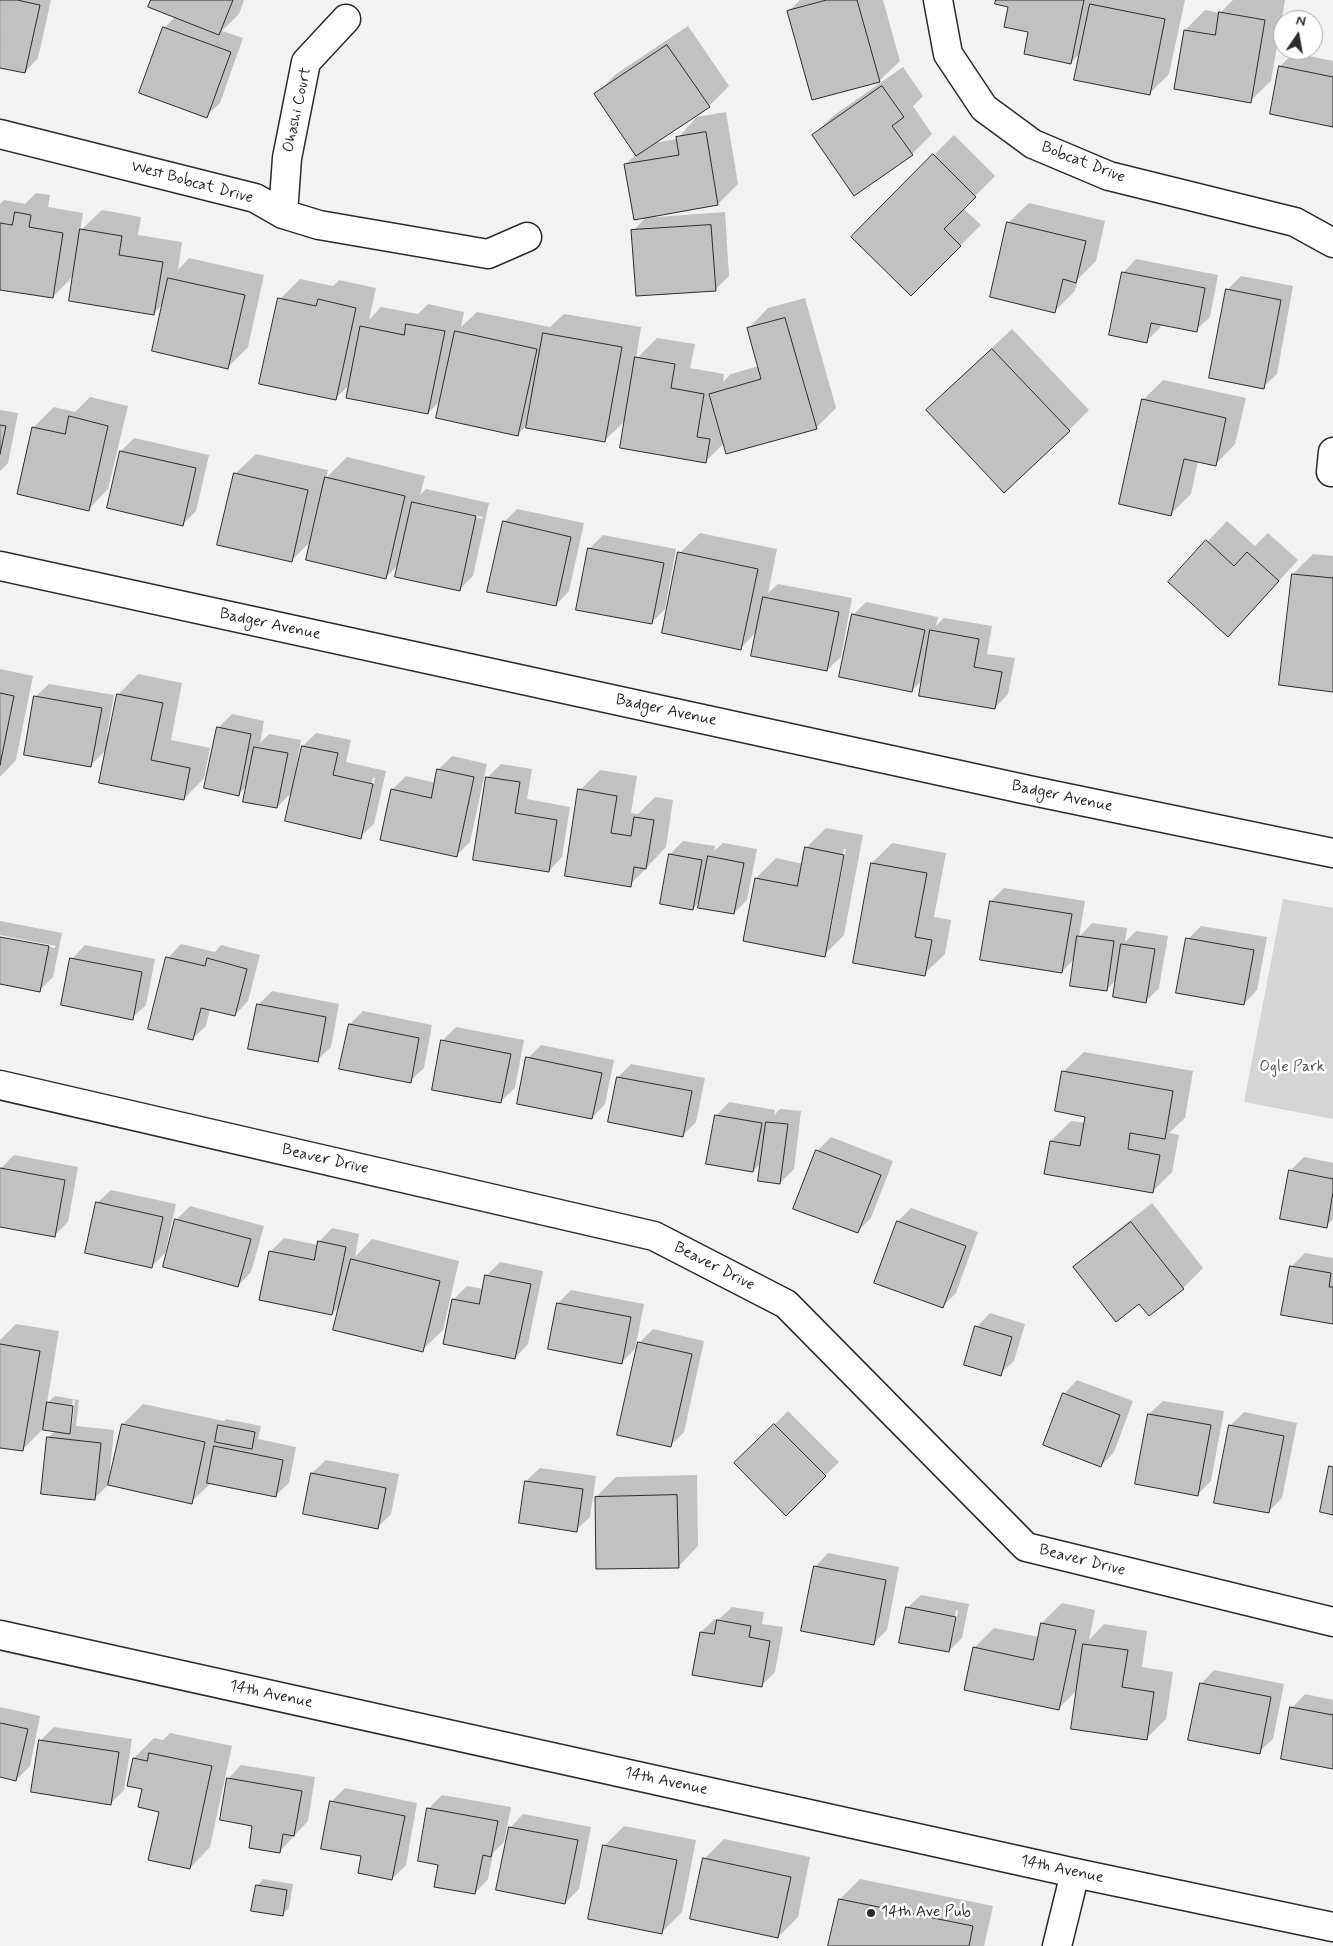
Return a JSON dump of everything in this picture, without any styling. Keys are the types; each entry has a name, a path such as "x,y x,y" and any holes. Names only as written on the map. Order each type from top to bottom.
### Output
{"street":[{"name":"Bobcat Drive","path":"938,0 948,54 984,108 1033,144 1109,176 1295,222 1333,243"},
{"name":"Ohashi Court","path":"283,214 287,158 306,62 346,19"},
{"name":"West Bobcat Drive","path":"0,134 255,198 283,214 319,225 488,254 527,237"},
{"name":"Badger Avenue","path":"0,566 1028,790 1333,853"},
{"name":"Beaver Drive","path":"0,1085 654,1236 786,1304 1026,1547 1333,1622"},
{"name":"14th Avenue","path":"0,1635 1076,1873 1333,1927"},
{"path":"1057,1946 1076,1873"}],"green space":[{"name":"Ogle Park","path":"1283,899 1333,908 1333,1119 1244,1102"}],"building":[{"path":"0,0 17,0 40,5 25,73 0,68"},
{"path":"151,0 233,0 219,35 148,7"},
{"path":"827,0 857,0 880,82 812,100 787,11"},
{"path":"996,0 1084,0 1071,64 1024,54 1028,32 1004,27 1008,7 995,4"},
{"path":"1090,4 1165,19 1150,95 1074,80"},
{"path":"1219,12 1265,20 1251,103 1174,89 1184,30 1215,35"},
{"path":"163,27 231,52 207,118 139,93"},
{"path":"667,45 710,107 636,156 594,94"},
{"path":"1279,66 1333,77 1333,127 1270,114"},
{"path":"882,86 904,117 892,126 913,155 854,196 812,135"},
{"path":"706,132 718,205 634,220 624,164 679,155 676,137"},
{"path":"933,154 976,197 944,229 961,246 911,296 851,237"},
{"path":"15,212 31,215 29,227 63,233 53,298 0,290 0,223 12,225"},
{"path":"1007,222 1086,241 1076,283 1063,279 1055,313 990,297"},
{"path":"711,225 716,291 636,296 631,230"},
{"path":"80,229 122,236 119,255 163,262 154,315 69,301"},
{"path":"1122,272 1205,288 1197,332 1151,323 1147,343 1109,335"},
{"path":"168,278 245,295 228,369 152,351"},
{"path":"1226,289 1281,300 1264,389 1209,378"},
{"path":"278,298 316,306 318,299 356,308 336,400 259,384"},
{"path":"785,318 817,429 726,454 709,394 761,379 747,328"},
{"path":"406,324 445,331 428,414 346,398 360,326 404,335"},
{"path":"455,331 537,349 518,436 436,418"},
{"path":"543,333 622,347 605,442 526,428"},
{"path":"992,349 1070,431 1004,493 926,410"},
{"path":"635,357 675,364 671,388 704,394 697,437 710,439 706,463 620,448"},
{"path":"1142,399 1226,418 1216,466 1184,459 1171,516 1119,504"},
{"path":"69,416 108,426 89,511 17,494 32,427 65,434"},
{"path":"0,425 6,426 0,454"},
{"path":"120,451 196,468 183,526 107,508"},
{"path":"234,473 308,490 292,562 217,545"},
{"path":"325,477 405,496 386,579 306,560"},
{"path":"412,502 476,516 460,591 395,577"},
{"path":"503,521 571,537 556,606 487,592"},
{"path":"1206,540 1234,566 1247,552 1279,581 1228,637 1168,582"},
{"path":"588,548 664,563 652,624 576,610"},
{"path":"678,552 758,569 741,650 662,633"},
{"path":"1292,574 1333,578 1333,692 1279,685"},
{"path":"763,597 839,612 827,671 751,656"},
{"path":"852,614 925,630 912,692 839,677"},
{"path":"930,630 979,639 974,667 1002,672 995,709 919,696"},
{"path":"0,693 14,696 0,765"},
{"path":"117,694 163,703 151,760 190,768 184,800 99,783"},
{"path":"34,696 102,708 91,767 24,755"},
{"path":"217,727 251,734 239,796 204,788"},
{"path":"302,746 338,753 333,775 373,784 361,839 285,821"},
{"path":"254,747 288,753 277,808 243,802"},
{"path":"437,769 474,777 457,857 380,840 391,789 431,798"},
{"path":"486,777 520,782 515,813 557,820 549,872 473,860"},
{"path":"578,789 617,796 611,833 631,836 634,817 654,820 646,869 634,867 631,887 565,876"},
{"path":"805,847 844,855 825,957 743,941 755,878 797,886"},
{"path":"669,854 702,860 693,910 660,904"},
{"path":"708,856 744,863 734,914 698,908"},
{"path":"871,863 927,873 915,937 932,940 925,976 853,963"},
{"path":"990,901 1072,914 1062,973 980,960"},
{"path":"1077,936 1114,941 1107,991 1070,986"},
{"path":"0,937 49,946 40,992 0,984"},
{"path":"1186,938 1254,950 1244,1005 1176,993"},
{"path":"1121,944 1155,949 1146,1003 1113,997"},
{"path":"166,957 205,966 207,958 247,969 235,1016 201,1008 193,1040 148,1029"},
{"path":"70,958 142,972 133,1020 61,1005"},
{"path":"257,1004 326,1017 318,1062 248,1049"},
{"path":"349,1024 419,1038 411,1083 339,1069"},
{"path":"441,1040 511,1054 501,1103 432,1090"},
{"path":"526,1057 602,1073 592,1119 517,1104"},
{"path":"1062,1071 1173,1091 1165,1139 1130,1133 1128,1149 1160,1155 1153,1193 1044,1174 1050,1141 1080,1146 1085,1117 1055,1111"},
{"path":"617,1077 692,1091 683,1137 608,1122"},
{"path":"715,1115 762,1123 753,1172 706,1164"},
{"path":"766,1122 788,1124 780,1184 758,1181"},
{"path":"816,1150 881,1175 858,1233 793,1209"},
{"path":"0,1168 65,1180 55,1237 0,1227"},
{"path":"1289,1170 1333,1179 1333,1192 1327,1228 1280,1219"},
{"path":"96,1202 163,1217 152,1268 85,1253"},
{"path":"175,1219 251,1239 238,1287 163,1267"},
{"path":"897,1221 966,1246 943,1308 874,1283"},
{"path":"1131,1222 1184,1289 1149,1316 1139,1304 1116,1322 1073,1267"},
{"path":"318,1241 346,1247 332,1315 259,1300 269,1251 314,1260"},
{"path":"351,1259 440,1281 423,1352 333,1330"},
{"path":"1290,1266 1331,1273 1329,1287 1333,1287 1333,1324 1281,1315"},
{"path":"485,1275 531,1284 515,1359 443,1344 452,1299 479,1304"},
{"path":"557,1303 631,1317 622,1364 548,1349"},
{"path":"975,1326 1012,1337 1001,1376 964,1365"},
{"path":"638,1342 692,1354 671,1447 617,1435"},
{"path":"0,1344 40,1351 23,1451 0,1448"},
{"path":"1063,1393 1120,1415 1101,1467 1043,1445"},
{"path":"47,1402 73,1406 70,1434 43,1430"},
{"path":"1148,1414 1211,1425 1198,1496 1135,1484"},
{"path":"122,1424 205,1442 192,1504 108,1485"},
{"path":"774,1424 826,1476 786,1516 734,1463"},
{"path":"218,1425 255,1432 252,1449 215,1442"},
{"path":"1229,1425 1284,1436 1269,1513 1214,1503"},
{"path":"47,1437 101,1443 95,1500 41,1494"},
{"path":"214,1446 283,1460 276,1497 207,1483"},
{"path":"1329,1466 1333,1467 1333,1515 1320,1512"},
{"path":"311,1473 386,1488 378,1529 303,1514"},
{"path":"525,1481 583,1489 577,1532 519,1523"},
{"path":"677,1495 679,1568 596,1569 595,1497"},
{"path":"814,1566 886,1580 874,1645 801,1631"},
{"path":"906,1607 956,1617 949,1652 899,1643"},
{"path":"717,1620 751,1626 749,1637 770,1641 762,1687 692,1675 700,1632 714,1634"},
{"path":"1041,1623 1076,1630 1059,1710 964,1690 973,1647 1033,1660"},
{"path":"1083,1644 1128,1650 1122,1687 1154,1692 1147,1740 1071,1729"},
{"path":"1200,1683 1271,1697 1260,1754 1188,1740"},
{"path":"1290,1707 1333,1715 1333,1769 1281,1759"},
{"path":"0,1723 28,1729 16,1781 0,1777"},
{"path":"39,1740 119,1752 111,1805 31,1792"},
{"path":"149,1753 212,1766 190,1869 148,1860 159,1812 138,1807 142,1789 127,1786 133,1758 147,1761"},
{"path":"227,1778 302,1791 294,1836 283,1834 280,1853 249,1848 252,1826 220,1820"},
{"path":"330,1801 405,1816 392,1880 358,1873 361,1856 321,1849"},
{"path":"427,1808 498,1821 491,1857 483,1855 475,1894 434,1887 438,1865 418,1861"},
{"path":"509,1827 578,1840 565,1904 496,1890"},
{"path":"603,1845 677,1860 662,1934 588,1919"},
{"path":"703,1858 791,1877 778,1938 690,1919"},
{"path":"256,1885 287,1890 283,1916 251,1911"},
{"name":"14th Ave Pub","path":"839,1899 973,1926 969,1946 828,1946"}],"place":[{"name":"14th Ave Pub","path":"871,1913"}]}
